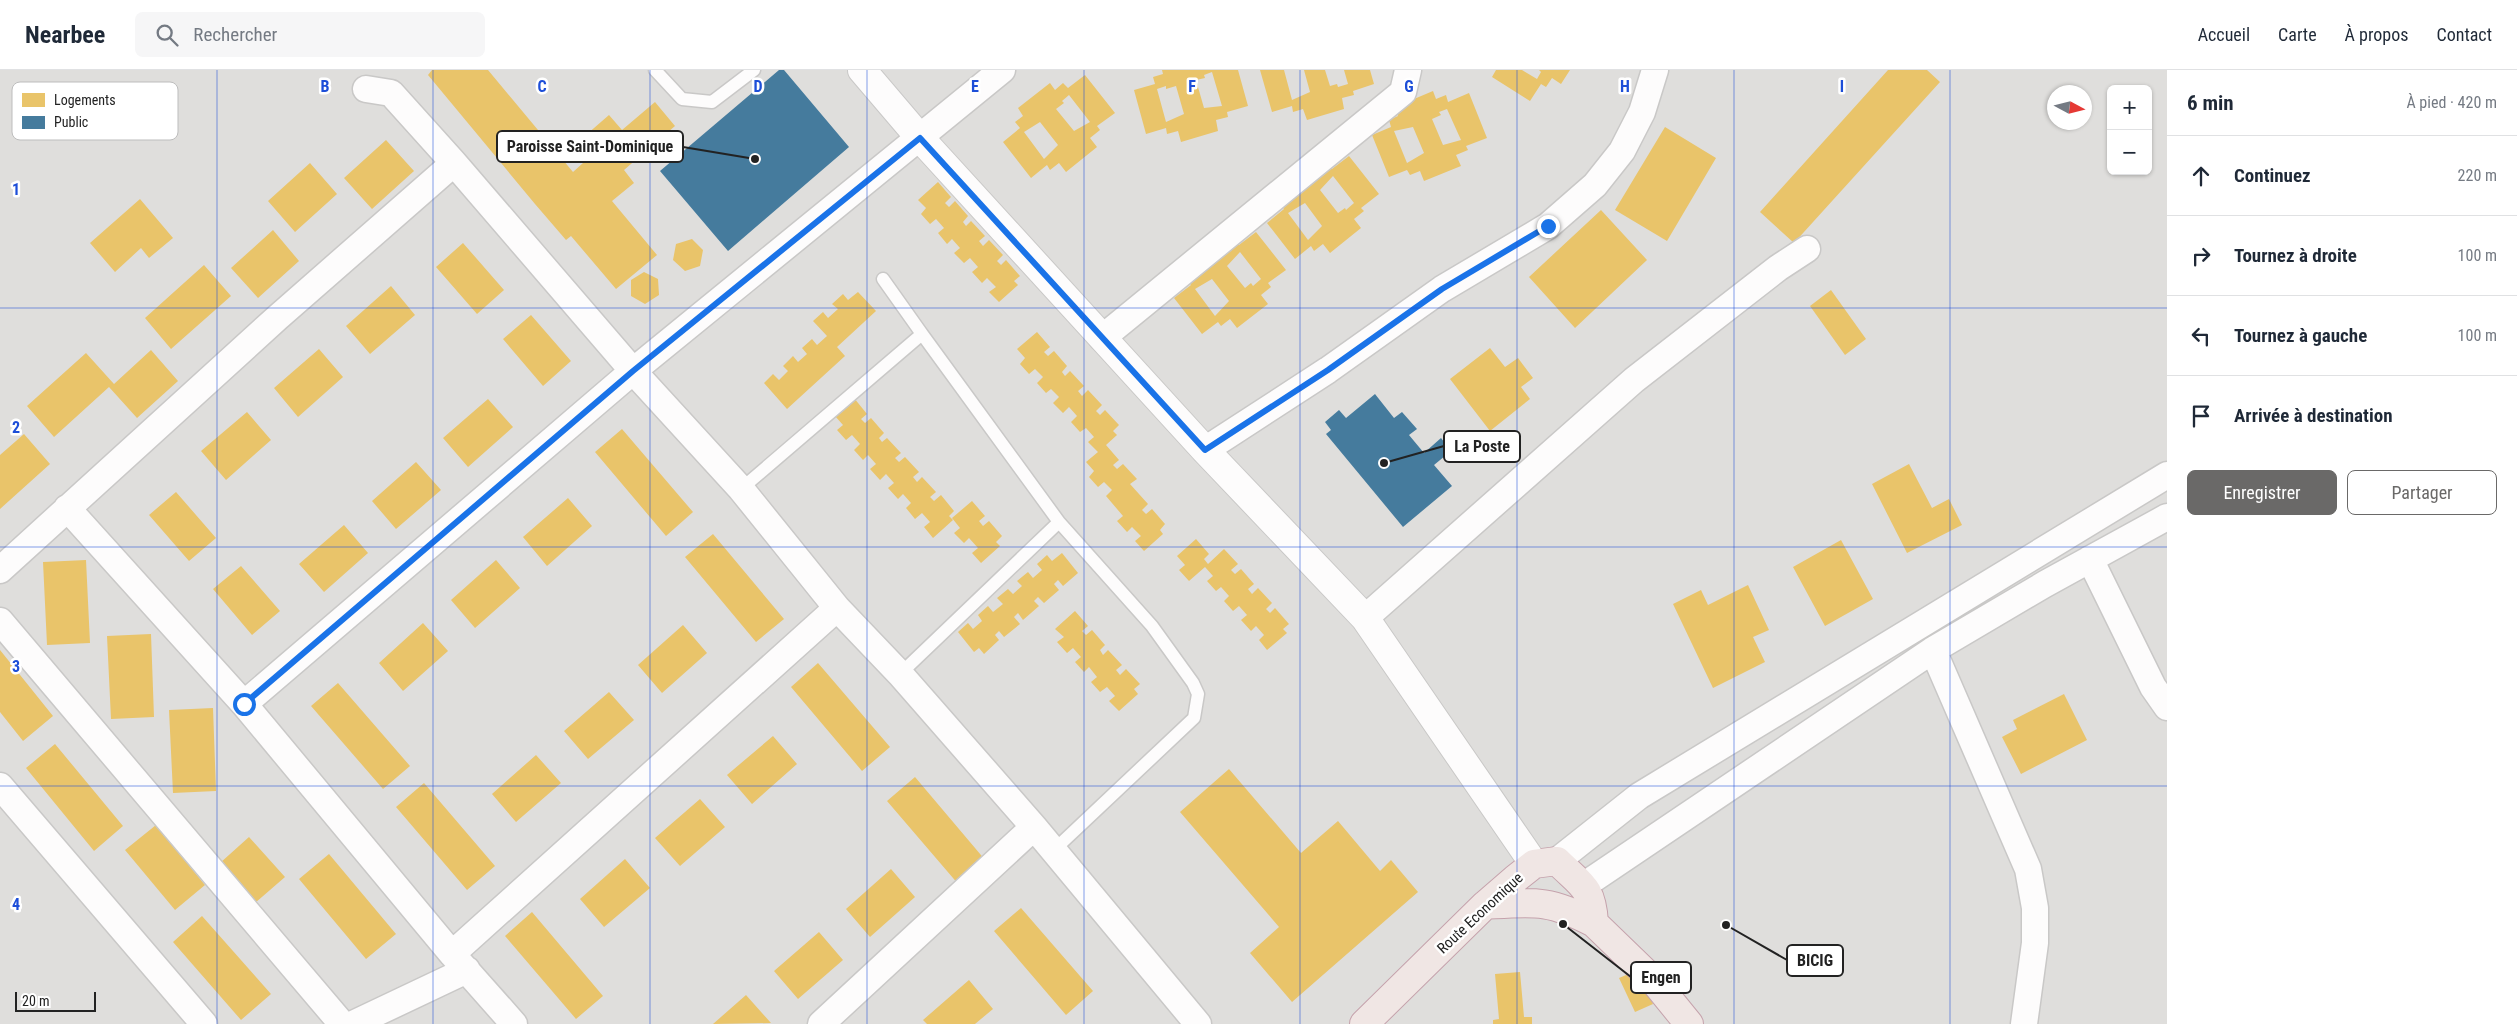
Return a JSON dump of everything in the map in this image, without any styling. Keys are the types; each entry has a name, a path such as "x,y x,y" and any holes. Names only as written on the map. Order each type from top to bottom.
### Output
{"highway":[{"path":"1546,863 1583,886 1593,901 1594,923"},
{"name":"Route Economique","path":"1364,1024 1485,905 1546,863"},
{"path":"1485,905 1537,902 1556,905 1594,923 1654,981 1689,1024"}],"street":[{"path":"862,70 920,138 1102,338 1205,450 1365,618 1546,863 1639,796 2167,474"},
{"path":"244,704 633,371 1002,70"},
{"path":"1102,338 1402,92 1408,70"},
{"path":"1205,450 1328,370 1442,289 1548,226 1595,185 1622,151 1642,112 1655,70"},
{"path":"366,89 391,93 454,163 633,371 742,489 837,608 900,674 1054,850 1198,1024"},
{"path":"0,570 277,318 454,163"},
{"path":"1365,618 1634,380 1778,268 1807,249"},
{"path":"67,508 244,704 514,1024"},
{"path":"1583,886 1934,650 2090,559 2167,517"},
{"path":"2090,559 2153,687 2167,707"},
{"path":"353,1024 460,962 837,608"},
{"path":"0,621 342,1024"},
{"path":"1934,650 2028,869 2035,908 2035,943 2024,1024"},
{"path":"0,786 204,1024"},
{"path":"821,1024 1034,827"}],"lane":[{"path":"655,70 682,99 712,102 754,70"},
{"path":"883,279 1059,522 1152,626 1198,694 1194,718 1054,850"},
{"path":"742,489 922,334"},
{"path":"900,674 1059,522"}],"shaded area":[{"path":"0,70 2167,70 2167,1024 0,1024"}],"building: Logements":[{"path":"432,70 488,70 573,172 583,163 571,148 609,115 622,130 655,102 675,126 624,170 634,183 612,201 657,255 616,289 571,236 566,240 535,204 428,75"},
{"path":"1162,70 1238,70 1248,106 1227,112 1228,117 1216,120 1218,131 1181,142 1178,131 1167,134 1166,128 1146,134 1134,90 1155,84 1153,77 1163,74","holes":["1212,72 1222,106 1204,108 1196,80 1205,78 1204,75","1166,86 1166,89 1176,86 1184,114 1166,122 1157,89"]},
{"path":"1260,70 1284,70 1292,100 1310,92 1304,70 1325,70 1330,86 1337,84 1338,87 1348,84 1344,70 1370,70 1374,84 1353,91 1354,95 1342,98 1344,109 1307,120 1303,109 1293,112 1292,106 1272,112"},
{"path":"1496,70 1522,70 1537,79 1541,72 1539,70 1570,70 1561,84 1552,78 1546,87 1541,84 1530,101 1492,77"},
{"path":"1888,70 1927,70 1940,82 1794,243 1760,212"},
{"path":"1085,75 1115,113 1097,126 1100,130 1090,138 1097,147 1066,172 1059,163 1050,170 1047,165 1031,178 1003,142 1020,128 1015,122 1023,116 1018,108 1050,83 1055,90 1063,83 1068,88","holes":["1069,95 1090,122 1074,131 1056,109 1064,103 1062,101","1040,122 1058,145 1044,159 1024,132"]},
{"path":"1433,91 1436,99 1446,95 1448,102 1469,93 1487,138 1466,146 1468,150 1456,155 1461,166 1424,181 1420,171 1410,175 1407,170 1389,177 1372,135 1391,127 1389,120 1398,116 1395,107","holes":["1447,109 1461,140 1443,145 1432,119 1441,115 1439,112","1413,127 1424,153 1407,163 1394,131"]},
{"path":"1665,127 1716,158 1667,241 1615,210"},
{"path":"386,140 414,171 372,209 344,178"},
{"path":"1349,156 1379,194 1361,208 1364,211 1354,219 1361,228 1330,253 1323,244 1314,251 1311,246 1295,259 1267,223 1284,209 1279,203 1328,164 1332,169","holes":["1333,176 1354,203 1346,210 1345,208 1338,213 1320,190","1305,203 1322,226 1308,240 1288,213"]},
{"path":"310,163 337,194 295,232 268,201"},
{"path":"938,182 951,197 945,203 949,207 955,201 968,216 963,222 966,226 971,221 985,236 979,241 983,246 989,240 1003,255 997,261 1001,265 1006,260 1020,276 1014,281 1018,285 999,302 989,292 996,287 987,278 982,283 972,272 978,267 970,258 964,263 954,253 960,248 952,239 947,244 938,233 944,228 936,219 930,224 921,214 926,208 918,200"},
{"path":"140,199 173,238 149,258 141,248 115,272 90,243"},
{"path":"1601,210 1647,260 1575,328 1529,277"},
{"path":"273,230 299,261 258,298 231,268"},
{"path":"1256,232 1286,270 1268,283 1271,287 1261,295 1268,304 1237,328 1230,319 1221,326 1218,322 1202,334 1174,298 1191,285 1186,279 1234,240 1239,245","holes":["1240,252 1261,279 1253,286 1251,283 1245,288 1227,266","1212,279 1229,301 1215,316 1195,289"]},
{"path":"692,239 703,250 700,266 685,271 673,260 676,244"},
{"path":"463,243 504,290 477,314 436,267"},
{"path":"204,265 231,296 171,349 145,318"},
{"path":"644,272 658,279 659,295 645,304 631,296 631,280"},
{"path":"391,286 415,315 370,354 346,326"},
{"path":"1831,290 1866,339 1845,355 1810,306"},
{"path":"858,292 876,311 837,347 845,356 787,409 764,383 773,374 779,380 788,371 783,366 793,356 798,362 807,354 802,348 812,339 817,345 827,336 813,321 823,312 828,318 838,309 832,304 843,294 848,300"},
{"path":"531,315 571,361 543,386 503,339"},
{"path":"1037,332 1050,347 1044,352 1048,356 1054,351 1067,366 1062,372 1065,376 1070,371 1084,386 1078,391 1082,396 1088,390 1102,405 1096,411 1100,415 1105,410 1119,425 1113,431 1117,435 1106,445 1119,460 1113,465 1117,469 1123,464 1137,479 1130,484 1148,504 1142,510 1146,514 1152,509 1165,524 1160,530 1163,534 1144,551 1135,541 1141,536 1132,527 1127,532 1117,521 1123,516 1106,496 1112,490 1104,482 1098,487 1089,477 1094,471 1086,462 1098,452 1088,442 1094,437 1086,428 1080,432 1071,422 1077,416 1069,407 1063,413 1053,403 1059,397 1051,389 1046,393 1037,383 1043,377 1035,369 1029,374 1020,364 1025,358 1017,349"},
{"path":"1490,348 1505,367 1518,358 1533,378 1521,387 1530,399 1490,431 1450,379"},
{"path":"319,349 343,377 298,417 274,388"},
{"path":"151,350 178,381 137,418 109,387 54,437 27,406 86,353 114,384"},
{"path":"854,398 867,414 861,419 865,423 871,418 884,433 879,438 882,442 887,438 901,453 895,458 899,462 905,457 919,472 913,477 917,482 922,477 936,492 930,497 934,501 941,495 954,511 949,516 953,520 933,538 924,527 930,522 922,513 915,519 906,508 911,503 903,494 898,499 888,488 894,483 886,474 880,480 870,469 876,464 868,455 863,460 854,450 860,444 852,435 846,440 837,430 843,425 835,416"},
{"path":"488,399 513,427 468,467 443,438"},
{"path":"247,412 271,440 226,480 201,451"},
{"path":"622,429 693,512 666,536 595,452"},
{"path":"24,434 50,464 0,509 0,455"},
{"path":"416,462 441,490 396,529 372,501"},
{"path":"1909,464 1932,508 1949,499 1962,525 1907,553 1872,484"},
{"path":"176,492 216,538 189,561 149,515"},
{"path":"568,498 592,526 547,566 523,537"},
{"path":"972,501 985,516 979,521 983,526 989,521 1002,536 996,542 1000,546 981,563 972,553 978,548 969,538 964,543 954,533 960,528 952,518"},
{"path":"344,525 368,553 324,592 299,564"},
{"path":"713,534 784,619 756,642 685,557"},
{"path":"1196,539 1209,554 1204,559 1208,564 1224,549 1238,564 1231,570 1235,574 1241,569 1254,584 1248,589 1252,594 1258,588 1272,603 1266,609 1270,613 1275,608 1289,624 1283,629 1287,633 1267,650 1259,640 1264,635 1256,626 1251,631 1241,620 1247,615 1239,606 1233,611 1224,601 1229,596 1221,587 1216,591 1207,581 1213,576 1205,567 1189,581 1179,570 1185,565 1177,556"},
{"path":"1841,540 1873,599 1825,626 1793,567"},
{"path":"1062,553 1078,573 1063,586 1058,580 1054,584 1059,590 1044,603 1038,597 1034,601 1039,606 1023,620 1018,613 1014,617 1020,624 1004,637 999,631 995,635 999,640 984,654 979,648 974,652 958,632 968,623 973,629 982,621 978,615 988,606 993,612 1003,604 997,598 1008,589 1013,594 1022,586 1017,581 1028,572 1033,578 1042,570 1037,564 1047,555 1052,561"},
{"path":"86,560 90,643 47,645 43,562"},
{"path":"496,560 520,588 475,628 451,600"},
{"path":"241,566 280,611 252,635 213,589"},
{"path":"1748,585 1769,630 1753,637 1765,662 1713,688 1673,604 1701,590 1708,605"},
{"path":"1075,611 1088,626 1082,631 1086,635 1092,630 1105,645 1100,650 1103,655 1108,650 1122,665 1116,670 1120,675 1126,669 1140,684 1134,689 1138,694 1119,711 1109,701 1115,696 1107,687 1100,692 1091,682 1097,677 1089,667 1084,672 1075,662 1081,657 1073,648 1067,653 1057,642 1064,637 1055,629"},
{"path":"423,623 448,651 403,691 379,663"},
{"path":"683,625 707,653 662,693 638,665"},
{"path":"151,634 154,717 111,719 107,636"},
{"path":"0,650 53,716 23,741 0,712"},
{"path":"818,663 890,747 862,771 791,687"},
{"path":"338,683 410,766 383,789 311,706"},
{"path":"609,692 634,720 588,759 564,731"},
{"path":"2064,694 2087,740 2021,774 2002,737 2017,729 2013,720"},
{"path":"213,708 216,791 173,793 169,710"},
{"path":"773,736 797,764 752,804 727,775"},
{"path":"55,744 123,826 94,851 26,768"},
{"path":"536,755 561,783 516,822 492,794"},
{"path":"1229,769 1301,853 1338,821 1380,871 1391,860 1418,892 1292,1002 1250,953 1279,927 1180,812"},
{"path":"915,777 986,861 959,885 887,801"},
{"path":"424,783 495,866 467,890 396,807"},
{"path":"700,799 725,827 680,866 655,838"},
{"path":"156,825 205,885 175,910 125,850"},
{"path":"249,837 285,877 255,903 220,863"},
{"path":"329,854 396,934 366,959 299,879"},
{"path":"625,859 650,888 604,927 580,899"},
{"path":"891,869 915,897 870,937 846,909"},
{"path":"1021,908 1093,991 1066,1015 994,931"},
{"path":"532,912 603,996 576,1019 505,936"},
{"path":"202,916 271,994 241,1020 173,942"},
{"path":"819,932 843,960 798,999 774,971"},
{"path":"1638,970 1653,1004 1635,1012 1619,978"},
{"path":"1520,972 1524,1017 1532,1017 1532,1024 1493,1024 1493,1020 1499,1019 1495,974"},
{"path":"969,980 993,1009 975,1024 927,1024 923,1020"},
{"path":"746,995 771,1023 713,1024"}],"building: Public":[{"path":"779,70 784,70 849,147 728,251 660,171"},
{"path":"1375,394 1394,418 1402,412 1417,429 1409,435 1424,453 1441,438 1451,451 1434,465 1452,486 1403,527 1326,434 1331,430 1325,422 1339,410 1346,418"}],"place":[{"name":"Paroisse Saint-Dominique","path":"755,159"},
{"name":"La Poste","path":"1384,463"},
{"name":"Engen","path":"1563,924"},
{"name":"BICIG","path":"1726,925"}],"route":[{"path":"244,704 633,371 920,138 1205,450 1328,370 1442,289 1548,226"}]}
